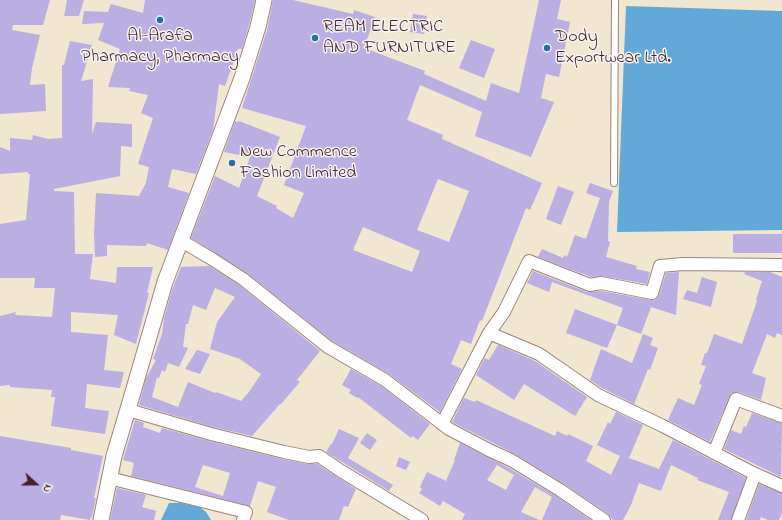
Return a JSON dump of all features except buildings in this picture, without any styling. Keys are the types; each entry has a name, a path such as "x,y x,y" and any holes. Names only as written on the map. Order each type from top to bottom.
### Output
{"street":[{"path":"101,520 114,456 165,282 242,78 258,27 264,0"},
{"path":"180,240 243,279 328,348 385,380 449,429 511,460 560,490 602,519"},
{"path":"442,424 489,333 504,312 529,261 590,285 601,283 652,293 660,266 683,264 782,265"},
{"path":"489,333 539,354 598,395 755,474 782,486"},
{"path":"714,453 736,399 782,416"},
{"path":"128,410 211,434 284,452 309,457 319,456 422,520"},
{"path":"738,520 755,474"},
{"path":"110,478 246,512 243,520"}],"lane":[{"path":"614,0 614,183"}],"water":[{"path":"626,6 782,11 782,230 617,232"},
{"path":"169,503 181,503 200,507 206,512 211,520 161,520"}],"place":[{"name":"Al-Arafa Pharmacy, Pharmacy","path":"160,20"},
{"name":"REAM ELECTRIC AND FURNITURE","path":"315,38"},
{"name":"Dody Exportwear Ltd.","path":"547,48"},
{"name":"New Commence Fashion Limited","path":"232,163"}]}
